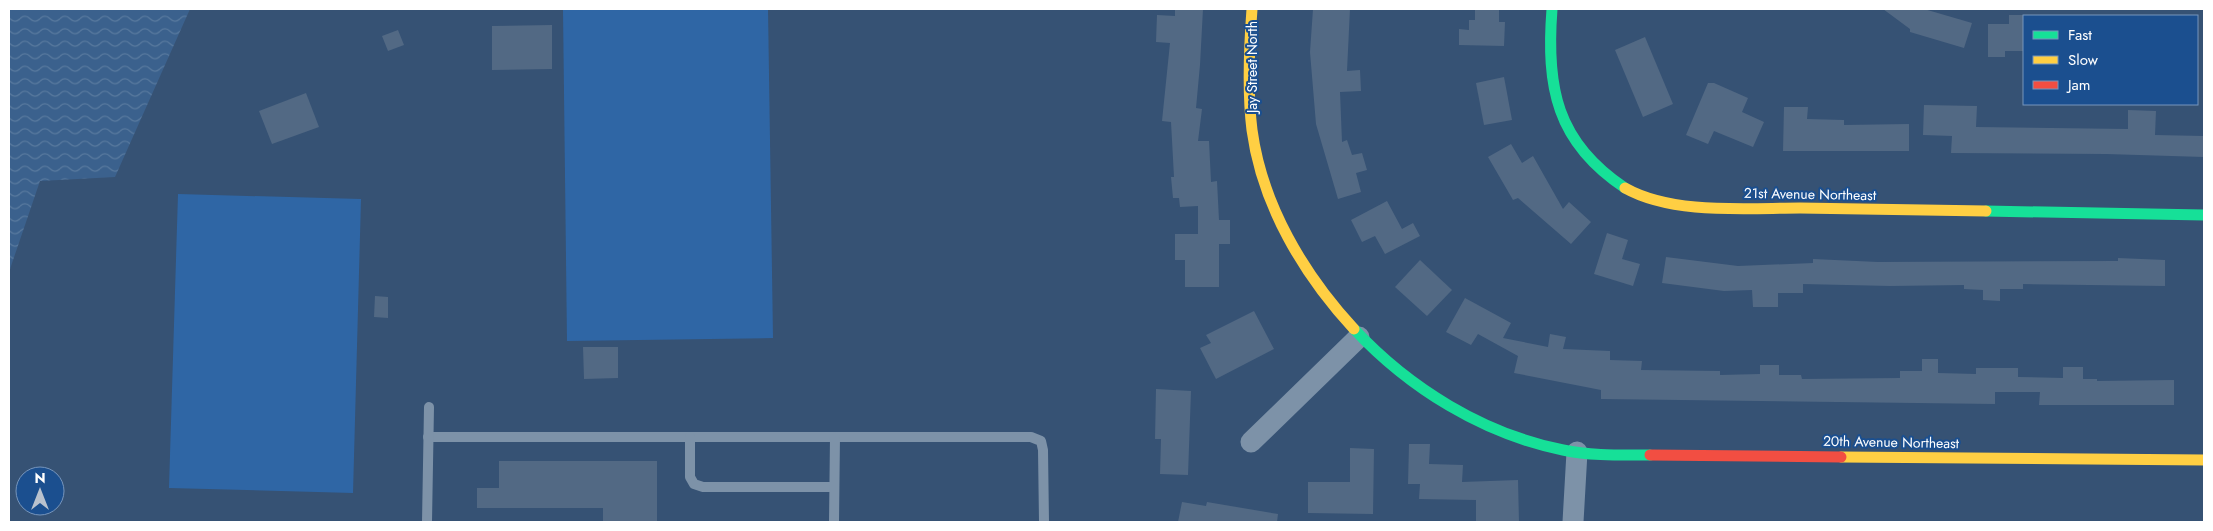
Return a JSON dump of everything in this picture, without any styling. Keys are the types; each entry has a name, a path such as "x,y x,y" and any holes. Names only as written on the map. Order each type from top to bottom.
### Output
{"street":[{"name":"Jay Street North","path":"1252,9 1249,49 1249,95 1254,145 1260,170 1278,216 1300,259 1314,281 1359,337 1399,373 1450,407 1508,434 1555,448 1577,452"},
{"name":"21st Avenue Northeast","path":"1552,9 1550,36 1551,80 1563,119 1588,157 1606,175 1623,188 1643,196 1663,202 1708,207 2204,215"},
{"path":"1251,442 1359,337"},
{"path":"1573,522 1577,452"},
{"name":"20th Avenue Northeast","path":"1577,452 1621,455 2204,460"}],"lane":[{"path":"427,522 428,407"},
{"path":"428,437 1031,437 1041,441 1043,450 1044,522"},
{"path":"690,437 690,477 694,484 703,487 834,487"},
{"path":"834,437 834,522"}],"shaded area":[{"path":"563,9 768,9 773,338 567,341"},
{"path":"178,194 361,199 353,493 169,488"}],"water":[{"path":"9,9 190,9 115,177 40,181 9,272"}],"building":[{"path":"1175,9 1203,9 1196,108 1202,109 1198,141 1209,141 1211,182 1217,181 1219,220 1230,220 1230,244 1219,244 1219,287 1185,287 1185,260 1175,260 1175,234 1198,234 1198,206 1180,207 1179,198 1173,198 1171,177 1174,177 1171,122 1162,121 1170,43 1156,42 1157,15 1175,16"},
{"path":"1313,9 1350,9 1347,71 1360,70 1361,91 1340,92 1342,142 1347,140 1352,155 1362,153 1367,170 1356,173 1361,192 1338,199 1316,124 1310,52"},
{"path":"1475,9 1499,9 1499,22 1505,22 1504,46 1459,45 1459,29 1469,30 1469,20 1475,20"},
{"path":"1883,9 1924,9 1972,23 1964,48 1910,32 1910,29"},
{"path":"2009,15 2023,15 2023,51 2005,51 2005,57 1988,57 1988,24 2009,24"},
{"path":"552,25 552,69 492,70 492,26"},
{"path":"398,30 404,45 388,51 382,36"},
{"path":"1645,37 1673,104 1643,117 1615,50"},
{"path":"1504,77 1512,120 1484,125 1476,83"},
{"path":"1708,83 1714,83 1748,98 1742,112 1764,122 1753,147 1714,131 1708,144 1686,135"},
{"path":"306,93 319,127 272,144 259,111"},
{"path":"1924,105 1977,106 1976,127 2128,129 2128,110 2156,111 2155,135 2204,136 2204,157 1951,153 1952,136 1923,135"},
{"path":"1784,107 1808,107 1807,119 1844,120 1844,125 1909,124 1909,151 1783,151"},
{"path":"1511,144 1522,163 1533,156 1563,209 1569,202 1591,222 1571,244 1518,198 1513,200 1488,157"},
{"path":"1387,201 1402,229 1413,223 1420,236 1385,254 1375,236 1362,242 1351,220"},
{"path":"1607,233 1628,240 1622,259 1640,264 1633,286 1594,274"},
{"path":"1666,257 1738,266 1813,263 1813,259 1878,262 2118,261 2118,258 2165,260 2165,286 2023,284 2023,289 2000,289 2000,301 1983,300 1983,290 1964,289 1964,285 1803,284 1803,293 1778,293 1778,307 1753,307 1752,290 1724,291 1662,283"},
{"path":"1420,260 1452,290 1427,316 1395,287"},
{"path":"375,296 388,297 388,318 374,317"},
{"path":"1465,298 1511,323 1503,338 1548,347 1550,334 1566,337 1563,349 1610,351 1610,360 1642,361 1641,370 1720,371 1720,375 1760,374 1760,365 1779,365 1779,375 1801,375 1802,379 1900,378 1900,371 1922,371 1922,359 1938,359 1938,373 1976,374 1976,368 2018,368 2018,377 2063,378 2063,367 2083,367 2083,379 2097,379 2097,381 2174,380 2174,405 2039,405 2040,392 1995,392 1995,404 1601,399 1601,390 1514,373 1518,356 1478,334 1471,345 1446,332"},
{"path":"1254,311 1274,349 1216,379 1200,348 1211,343 1206,335"},
{"path":"583,347 618,347 618,378 584,379"},
{"path":"1156,389 1191,391 1188,475 1160,474 1161,439 1155,439"},
{"path":"1409,444 1430,444 1429,464 1463,465 1462,482 1518,480 1519,522 1476,522 1476,500 1419,499 1420,484 1408,484"},
{"path":"1350,448 1374,449 1373,514 1308,513 1308,482 1350,482"},
{"path":"499,461 657,461 657,522 603,522 603,508 477,508 477,488 499,488"},
{"path":"1182,502 1206,506 1207,502 1278,514 1277,522 1178,522"}],"traffic: fast":[{"path":"1552,9 1551,63 1554,88 1560,110 1570,132 1584,152 1602,170 1625,188"},
{"path":"1986,211 2204,215"},
{"path":"1354,329 1399,371 1423,389 1449,406 1504,433 1533,443 1574,452 1606,455 1650,455"}],"traffic: slow":[{"path":"1252,9 1249,70 1250,115 1257,158 1265,185 1275,212 1302,262 1318,286 1354,329"},
{"path":"1625,188 1644,197 1665,203 1711,208 1986,211"},
{"path":"1841,457 2204,460"}],"traffic: jam":[{"path":"1650,455 1841,457"}]}
